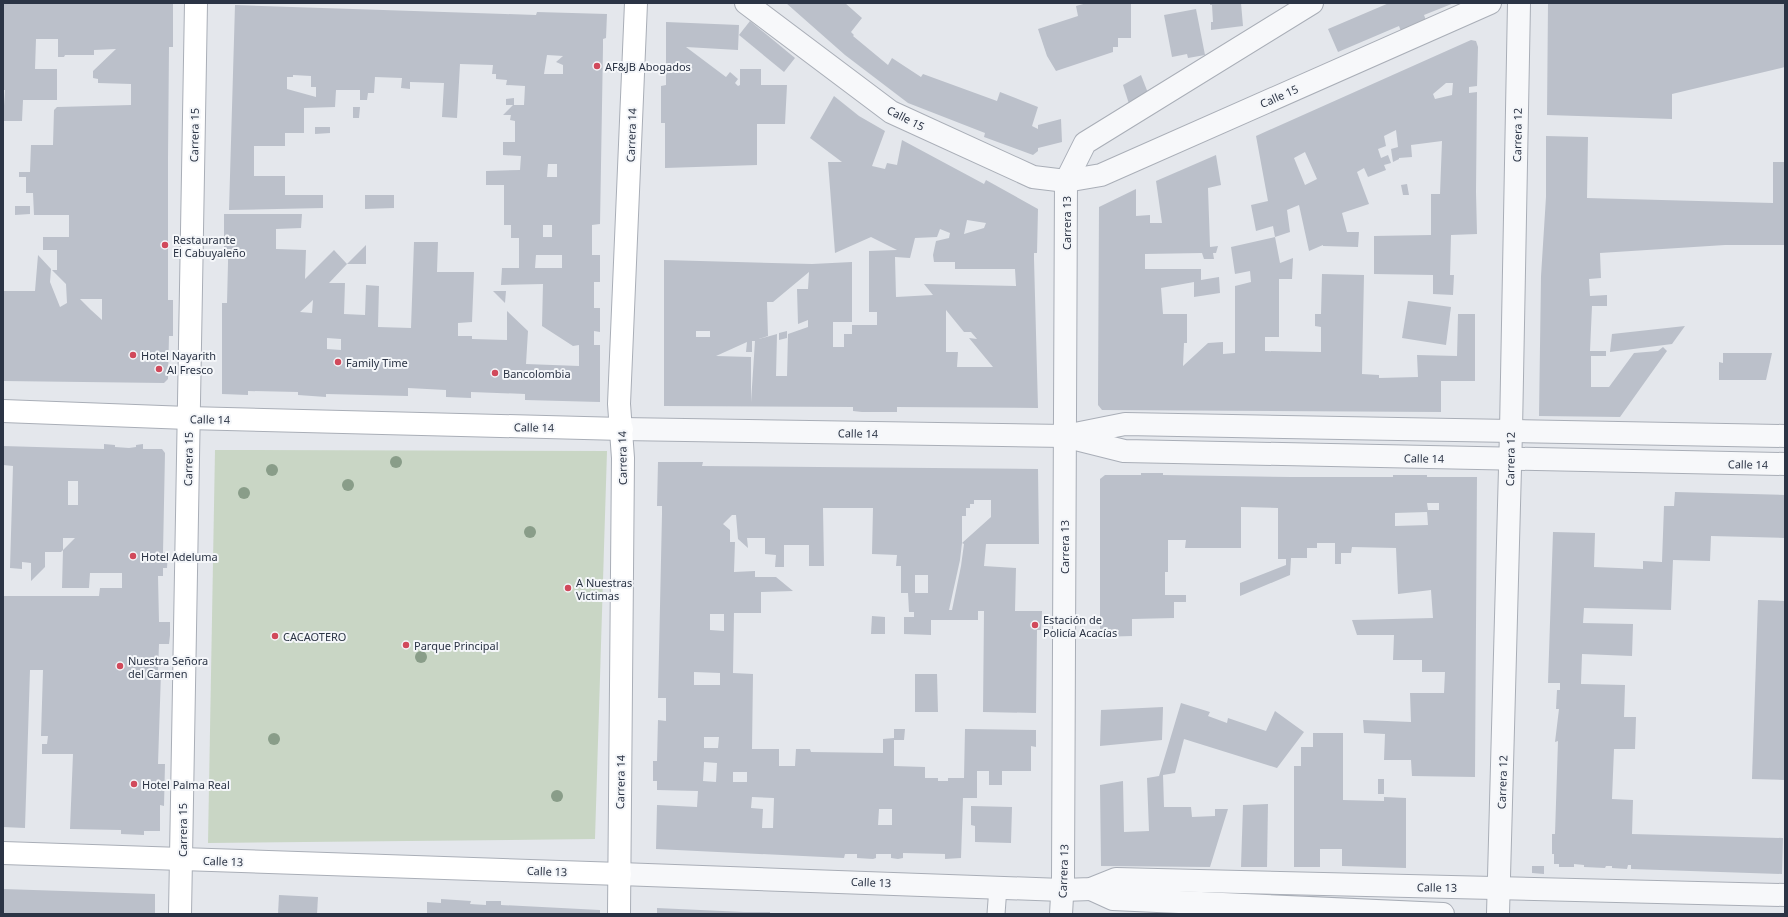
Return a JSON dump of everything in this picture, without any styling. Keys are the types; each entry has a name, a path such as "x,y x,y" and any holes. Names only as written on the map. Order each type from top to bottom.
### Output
{"street":[{"name":"Carrera 15","path":"180,914 196,3"},
{"name":"Carrera 14","path":"619,914 622,429 619,404 636,3"},
{"name":"Calle 15","path":"746,3 891,112 1033,177 1066,181 1101,175 1490,3"},
{"path":"1066,181 1085,142 1312,3"},
{"name":"Carrera 12","path":"1498,914 1511,431 1519,3"},
{"name":"Carrera 13","path":"1061,914 1066,181"},
{"name":"Calle 14","path":"3,411 188,418 622,429 1065,436 1125,424 1785,436"},
{"name":"Calle 14","path":"1065,436 1124,451 1510,460 1785,464"},
{"name":"Calle 13","path":"3,853 1062,890 1091,889 1116,879 1785,895"},
{"name":"Calle 13","path":"1091,889 1113,899 1442,914"}],"lane":[{"path":"996,914 998,887"}],"green space":[{"name":"Parque Principal","path":"215,450 607,451 595,839 208,843"}],"building":[{"path":"3,3 173,3 173,47 169,47 168,300 173,300 173,336 169,336 168,379 164,383 3,381 3,291 35,291 38,255 51,269 50,282 60,307 67,303 66,284 52,270 57,270 57,250 43,250 43,237 69,237 69,215 34,215 33,193 26,193 26,177 19,177 19,172 30,172 31,145 53,145 54,110 57,107 131,105 131,84 98,83 98,79 93,78 93,71 116,49 94,50 94,55 65,55 64,57 58,57 58,39 36,39 35,69 57,69 57,100 23,100 22,121 3,121 5,90 3,90","holes":["80,299 102,299 102,320"]},
{"path":"786,3 845,3 862,18 851,32 854,35 853,36 888,65 892,58 921,77 923,74 997,101 1000,92 1038,107 1032,126 1038,129 1038,125 1061,119 1062,142 1038,148 1038,151 1033,155 984,137 985,133 908,103 845,55"},
{"path":"1087,3 1137,3 1131,4 1131,38 1118,38 1118,47 1113,47 1113,52 1056,71 1047,56 1038,29 1078,16 1076,6"},
{"path":"1210,3 1241,3 1243,26 1211,30 1211,22 1213,22 1212,5 1210,5"},
{"path":"1389,3 1454,3 1424,15 1427,23 1402,34 1399,26 1338,52 1328,29"},
{"path":"1548,3 1785,3 1785,67 1672,94 1672,119 1547,115"},
{"path":"235,5 536,15 537,12 607,14 606,38 603,39 600,224 592,225 592,255 600,255 600,282 594,282 594,308 600,308 600,332 594,331 594,345 600,345 600,402 525,400 525,394 471,392 471,398 446,397 446,390 408,388 408,396 326,394 326,397 298,395 298,392 248,391 248,395 222,394 222,303 227,303 228,263 228,249 224,249 224,214 302,214 301,228 276,229 276,249 306,250 305,279 334,250 347,264 329,283 345,283 344,314 365,315 366,285 379,286 378,327 411,328 414,242 438,242 437,272 474,272 472,322 458,323 458,336 472,336 472,339 507,340 507,311 528,331 526,364 579,366 579,345 573,346 542,326 543,284 501,285 502,268 519,268 519,238 511,238 511,225 504,225 504,185 486,185 486,171 520,170 521,156 503,155 503,142 515,142 515,121 510,120 511,115 503,115 513,105 506,105 506,99 514,98 514,105 524,105 525,86 506,85 507,80 496,79 496,74 492,74 493,65 460,64 457,118 442,117 444,83 410,82 410,89 401,88 402,78 375,77 374,93 368,93 367,100 360,100 360,90 336,90 335,107 304,108 304,133 285,133 285,146 254,146 254,176 285,176 285,195 323,195 323,208 229,210","holes":["547,55 563,56 556,62 563,65 563,74 544,74","293,75 311,76 311,87 316,87 316,97 287,89 287,77 293,77","548,164 557,164 557,177 547,177","543,225 552,225 552,237 543,237","536,255 562,255 562,268 535,268","313,300 312,313 300,312","327,338 341,339 341,350 327,349"]},
{"path":"1196,9 1205,55 1188,58 1187,54 1172,57 1164,15"},
{"path":"750,21 795,58 784,72 739,35"},
{"path":"666,22 739,25 738,50 686,47 726,77 730,72 738,79 735,83 738,86 740,85 740,69 761,69 761,85 787,85 785,124 757,124 757,165 665,168 665,123 661,123 661,86 666,85"},
{"path":"1471,40 1476,41 1478,47 1477,86 1469,87 1469,93 1477,92 1477,234 1451,235 1450,275 1454,275 1453,295 1433,294 1433,275 1374,274 1374,236 1431,235 1431,194 1440,194 1442,141 1411,145 1412,157 1399,158 1393,162 1391,149 1398,147 1396,130 1384,136 1386,146 1378,149 1381,158 1388,155 1391,163 1384,165 1386,170 1368,177 1364,168 1357,172 1369,204 1342,213 1347,232 1359,232 1358,247 1323,245 1309,251 1299,205 1287,210 1290,232 1275,237 1273,226 1256,231 1251,205 1268,201 1256,136","holes":["1446,83 1453,83 1452,95 1435,99 1433,94","1305,152 1317,179 1305,185 1294,158"]},
{"path":"1141,75 1148,93 1129,104 1123,85"},
{"path":"834,96 859,116 885,131 872,166 885,169 887,163 897,165 902,140 984,184 986,180 1038,209 1037,253 1034,253 1034,259 1038,408 897,407 897,412 862,412 853,411 853,407 664,406 664,260 812,264 852,262 852,322 833,322 833,347 844,347 844,334 852,334 852,325 877,325 877,312 869,312 869,251 897,250 871,237 835,253 828,162 842,162 810,138","holes":["967,220 986,223 984,228 964,234","940,229 950,233 949,238 936,241 933,255 934,262 955,262 955,269 1015,269 1016,286 924,284 933,295 896,297 895,257 910,258 915,238 937,237","809,272 808,289 797,289 798,324 808,320 808,327 788,334 787,376 776,376 777,334 759,339 768,336 767,302 773,302","946,310 964,332 971,332 977,339 969,338 993,367 957,367 958,352 946,352","696,331 710,331 710,337 696,337","752,341 755,341 751,402 751,357 716,356 747,342 746,352 752,352"]},
{"path":"353,107 360,107 359,118 353,118"},
{"path":"315,127 330,127 330,133 315,134"},
{"path":"1546,136 1588,137 1587,198 1773,203 1773,162 1785,162 1785,245 1725,245 1600,253 1601,278 1589,279 1590,296 1607,295 1607,306 1592,306 1590,351 1606,351 1606,356 1591,356 1591,387 1609,387 1634,353 1658,351 1663,347 1667,351 1620,417 1539,416 1541,276 1546,197"},
{"path":"1216,155 1221,185 1208,188 1210,247 1218,246 1216,253 1213,253 1214,259 1204,259 1202,253 1145,254 1145,269 1201,269 1201,280 1219,277 1220,293 1194,297 1194,282 1161,288 1163,314 1187,314 1187,343 1184,343 1183,366 1208,343 1223,342 1223,354 1235,353 1235,286 1251,282 1250,271 1235,274 1231,247 1275,237 1280,263 1293,258 1292,279 1279,279 1279,337 1265,337 1265,351 1321,352 1321,327 1315,326 1315,314 1321,314 1322,274 1364,275 1362,374 1379,375 1379,378 1418,377 1417,355 1457,356 1458,314 1475,314 1475,381 1441,381 1441,412 1102,410 1098,405 1099,207 1136,189 1136,216 1150,215 1150,223 1162,223 1156,181"},
{"path":"1407,184 1409,195 1403,195 1401,185"},
{"path":"365,195 394,195 394,208 365,209"},
{"path":"15,206 30,206 30,214 15,215"},
{"path":"366,245 366,264 347,264"},
{"path":"493,291 506,291 505,303"},
{"path":"1408,301 1451,307 1446,345 1402,338"},
{"path":"1685,326 1672,344 1610,352 1612,334"},
{"path":"787,331 787,338 779,340 779,333"},
{"path":"1723,353 1772,353 1766,380 1719,380 1719,362 1723,363"},
{"path":"104,444 115,445 115,447 129,448 143,444 143,449 162,449 165,453 163,553 168,552 167,568 163,568 163,576 158,576 159,622 170,622 170,635 169,644 159,644 158,672 161,672 158,764 165,764 164,806 160,805 160,831 144,831 144,835 121,834 121,830 70,829 73,754 42,754 42,744 47,744 48,736 41,736 43,670 30,670 25,828 3,827 3,596 99,596 100,588 122,588 122,573 90,573 89,588 62,588 63,550 61,552 45,552 45,567 31,581 31,563 22,562 22,569 10,568 13,466 3,465 3,446 104,449","holes":["68,481 78,481 78,505 68,505","63,538 75,538 63,550"]},
{"path":"658,462 703,462 702,466 1038,469 1039,544 986,544 984,566 1016,568 1015,611 1042,611 1041,630 1037,630 1036,713 983,712 984,611 978,611 978,620 931,620 931,635 904,634 904,617 914,617 914,612 909,612 908,593 901,593 901,566 896,566 897,555 872,554 873,508 823,508 824,566 809,566 809,545 784,545 784,567 775,567 776,555 765,554 765,538 747,538 748,548 738,539 736,515 732,515 723,524 730,530 730,542 735,542 734,572 755,571 755,577 776,577 793,591 761,592 761,613 734,613 733,673 753,674 752,749 779,749 779,766 795,766 796,749 810,749 811,752 883,753 883,739 894,738 894,729 905,729 904,740 894,740 894,766 925,767 925,778 938,778 938,781 948,781 948,778 964,778 965,729 1036,730 1036,747 1031,746 1031,771 1002,771 1002,785 989,785 989,771 977,771 977,798 963,798 961,858 945,859 945,854 903,853 903,858 898,859 891,858 891,854 876,854 876,858 873,859 857,858 857,854 845,854 844,858 656,849 657,805 697,807 698,791 657,790 657,781 653,781 653,761 657,761 658,720 666,721 666,698 658,698 662,506 657,506","holes":["974,500 991,500 991,517 962,543 962,516 966,516 966,508 970,508 970,504 974,504","962,543 964,544 952,610 949,610 960,560","915,575 928,575 928,593 915,593","710,614 724,614 724,631 710,630","694,672 720,673 720,685 694,685","704,737 719,737 718,748 704,748","704,762 717,763 716,782 703,781","733,772 747,772 747,782 733,782","752,797 774,798 773,828 762,828 763,809 751,808","879,809 892,809 892,825 878,825"]},
{"path":"1141,473 1163,473 1163,475 1291,477 1393,477 1393,475 1427,475 1427,477 1477,477 1475,777 1412,776 1411,760 1384,760 1385,734 1364,733 1363,720 1411,722 1410,693 1444,693 1445,672 1422,672 1422,660 1393,660 1394,635 1357,635 1352,620 1433,618 1431,590 1398,594 1396,548 1352,547 1351,553 1341,553 1341,564 1335,564 1335,543 1317,543 1317,548 1307,548 1307,558 1291,558 1290,575 1240,596 1240,583 1286,565 1286,559 1278,559 1278,508 1241,507 1241,548 1185,548 1186,540 1168,540 1168,572 1165,572 1165,595 1186,595 1186,602 1174,602 1174,618 1132,619 1132,636 1100,637 1100,479 1105,475 1141,475","holes":["1427,503 1439,503 1439,510 1428,510","1427,512 1428,525 1395,526 1395,513"]},
{"path":"1675,492 1785,495 1785,538 1711,536 1710,561 1673,560 1671,610 1584,608 1583,623 1633,624 1632,656 1582,654 1581,684 1625,685 1624,717 1636,717 1635,749 1614,749 1612,799 1633,800 1632,834 1783,838 1782,874 1631,869 1631,865 1628,865 1627,869 1612,868 1612,866 1606,866 1605,868 1584,867 1584,865 1574,864 1574,867 1559,867 1559,864 1554,864 1554,854 1552,854 1552,834 1555,834 1558,741 1555,742 1559,709 1556,709 1557,690 1560,690 1560,683 1548,683 1553,532 1595,533 1594,567 1643,569 1643,561 1662,562 1664,506 1674,506"},
{"path":"1758,600 1785,601 1785,780 1752,779"},
{"path":"872,616 885,617 885,634 871,634"},
{"path":"915,674 937,674 938,712 915,712"},
{"path":"1181,703 1210,712 1208,716 1227,723 1228,718 1266,731 1275,711 1304,732 1277,768 1184,739 1175,773 1163,775 1164,807 1191,807 1192,817 1215,816 1215,809 1228,809 1210,867 1101,866 1100,785 1123,781 1124,832 1149,831 1147,778 1159,776"},
{"path":"1163,707 1162,740 1100,746 1101,710"},
{"path":"1313,733 1343,733 1343,800 1384,801 1384,797 1406,798 1406,868 1342,866 1342,849 1320,849 1320,867 1294,867 1294,766 1301,766 1301,747 1313,747"},
{"path":"1378,779 1384,779 1384,794 1378,794"},
{"path":"1268,804 1267,867 1241,867 1243,805"},
{"path":"971,806 1012,807 1011,843 975,842 975,826 971,825"},
{"path":"1532,866 1544,866 1544,874 1532,873"},
{"path":"3,889 155,894 155,914 3,914"},
{"path":"279,895 318,897 317,914 278,914"},
{"path":"441,899 471,901 470,904 486,905 486,901 501,901 501,905 600,910 600,914 427,914 427,902 441,903"},
{"path":"657,908 770,912 770,914 657,914"}],"place":[{"name":"AF&JB Abogados","path":"597,66"},
{"name":"Restaurante El Cabuyaleño","path":"165,245"},
{"name":"Hotel Nayarith","path":"133,355"},
{"name":"Family Time","path":"338,362"},
{"name":"Al Fresco","path":"159,369"},
{"name":"Bancolombia","path":"495,373"},
{"name":"Hotel Adeluma","path":"133,556"},
{"name":"A Nuestras Victimas","path":"568,588"},
{"name":"Estación de Policía Acacías","path":"1035,625"},
{"name":"CACAOTERO","path":"275,636"},
{"name":"Parque Principal","path":"406,645"},
{"name":"Nuestra Señora del Carmen","path":"120,666"},
{"name":"Hotel Palma Real","path":"134,784"}]}
